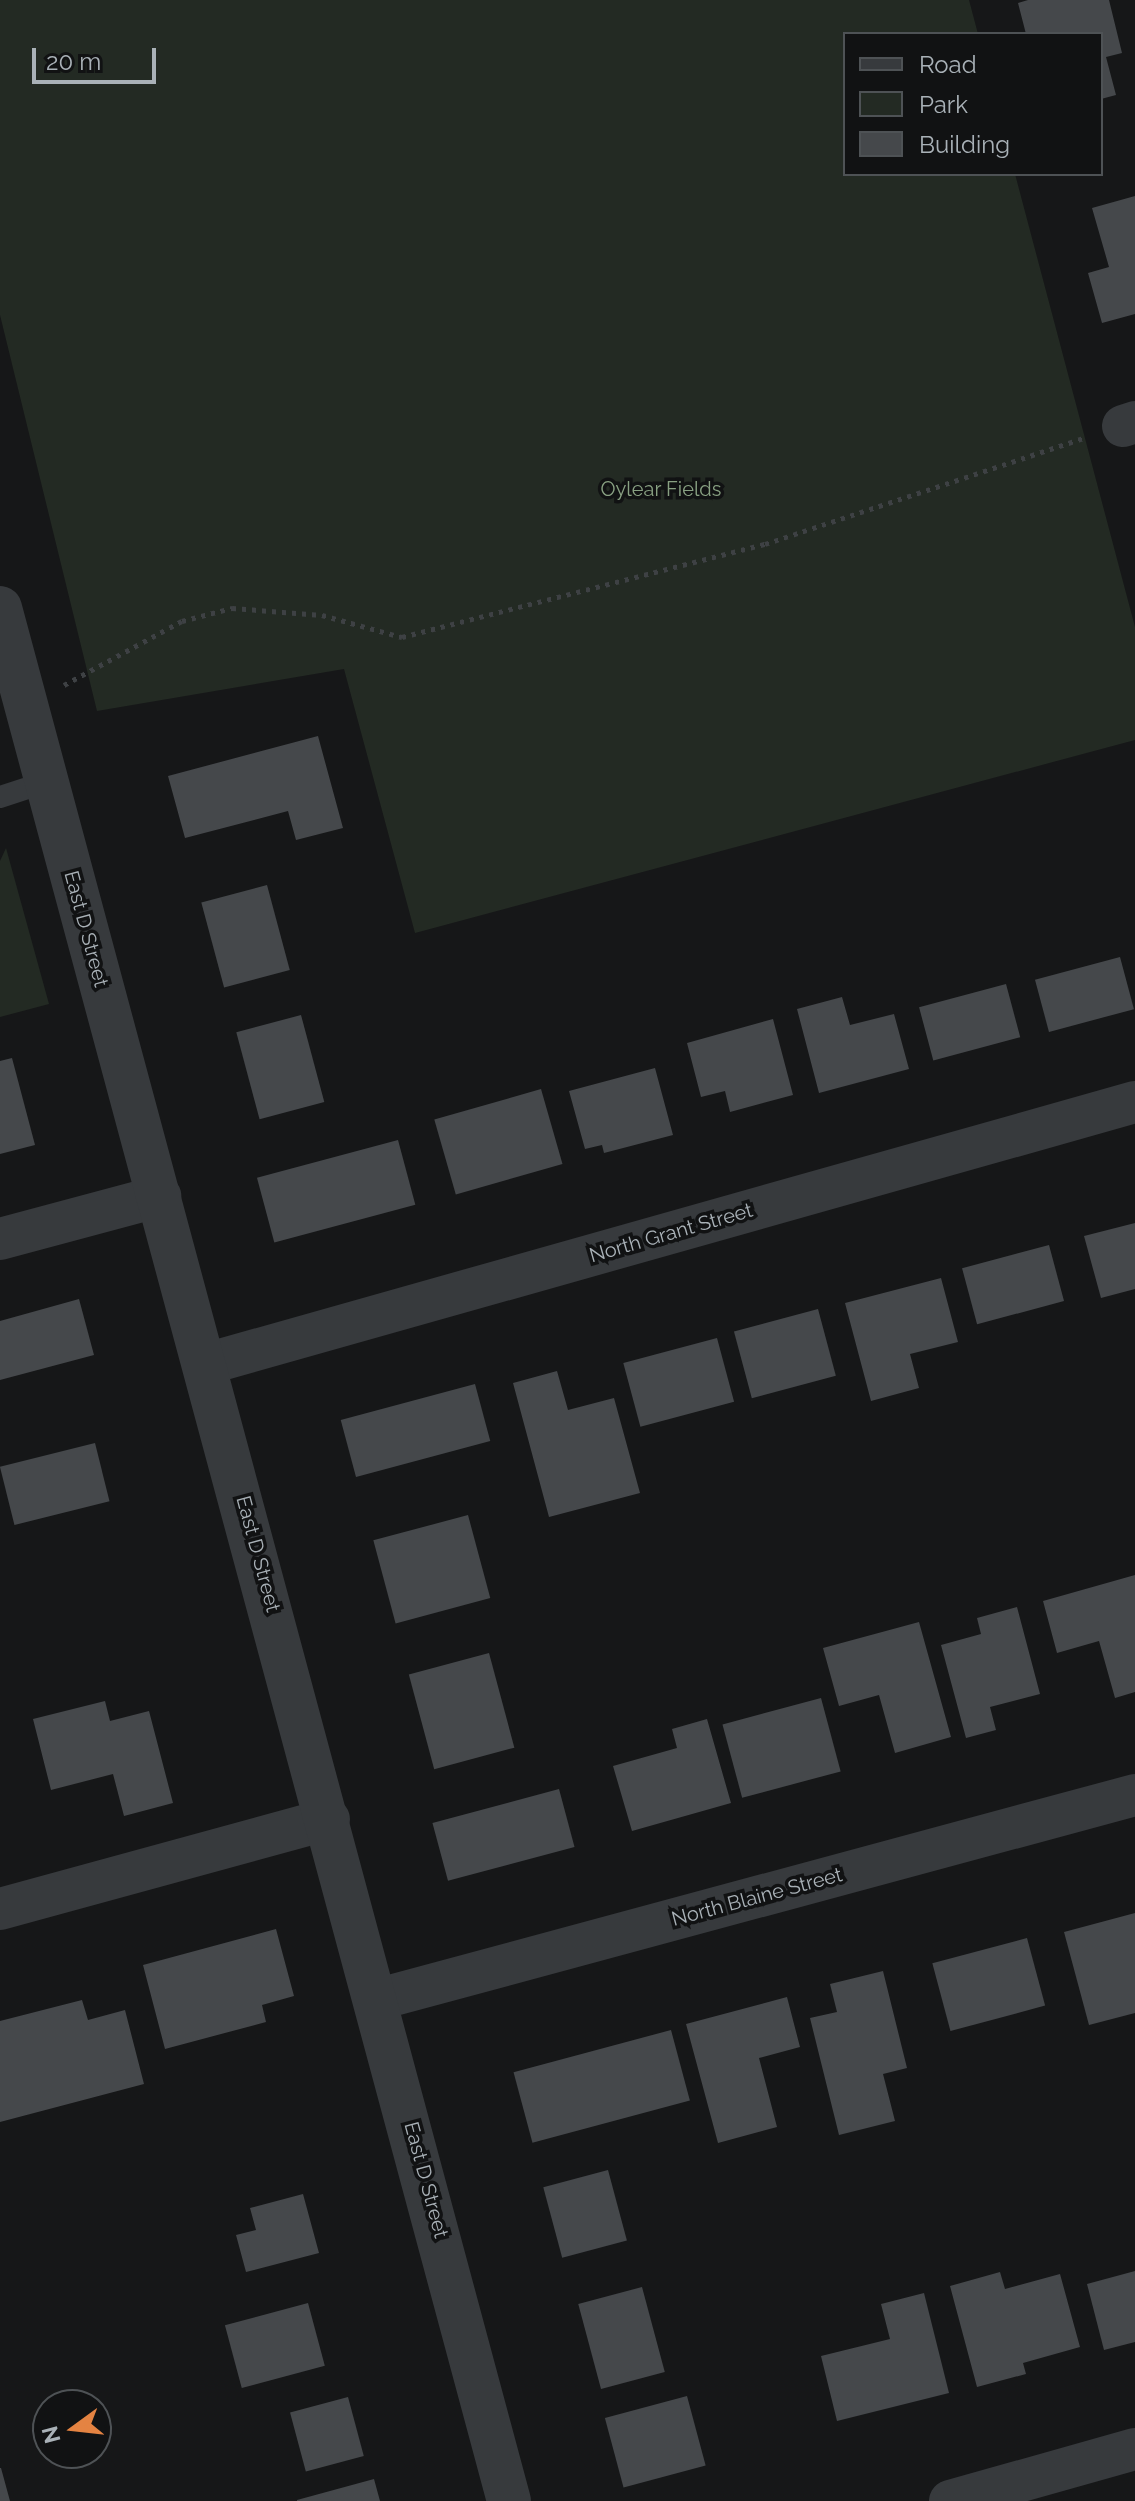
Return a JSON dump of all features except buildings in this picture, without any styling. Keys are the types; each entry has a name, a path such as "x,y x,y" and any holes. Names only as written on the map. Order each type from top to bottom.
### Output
{"street":[{"name":"East D Street","path":"0,608 379,1999 509,2501"},
{"name":"North Grant Street","path":"206,1364 1135,1102"},
{"path":"0,1239 160,1196"},
{"name":"North Blaine Street","path":"379,1999 1135,1795"},
{"path":"0,1909 329,1819"},
{"path":"950,2501 1135,2449"}],"lane":[{"path":"0,797 46,782"}],"path":[{"path":"25,707 182,621 232,608 322,615 402,637 765,544 1129,424"}],"green space":[{"name":"Oylear Fields","path":"0,0 969,0 977,32 843,32 843,176 1016,176 1135,627 1135,740 415,933 344,669 97,711 0,315"},
{"path":"6,848 49,1004 0,1017 0,861"}]}
